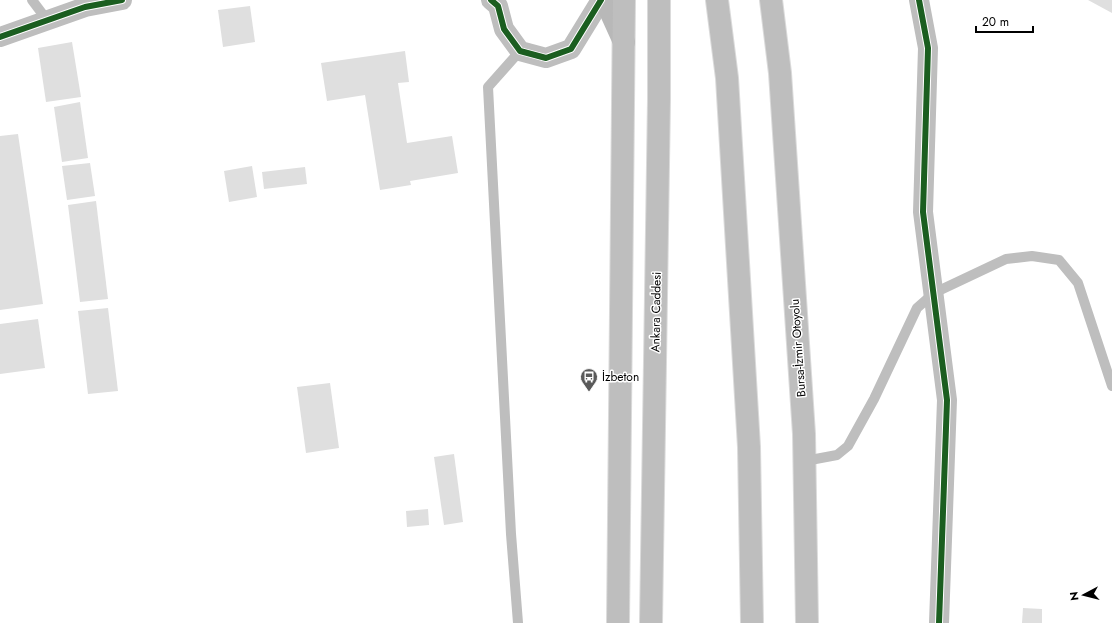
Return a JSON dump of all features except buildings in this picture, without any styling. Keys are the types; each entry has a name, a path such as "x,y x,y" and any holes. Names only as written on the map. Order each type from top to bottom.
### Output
{"highway":[{"path":"618,623 624,0"},
{"name":"Ankara Caddesi","path":"651,623 659,99 659,0"},
{"path":"717,0 726,78 749,447 752,623"},
{"name":"Bursa-İzmir Otoyolu","path":"771,0 780,73 802,410 807,623"}],"main road":[{"path":"605,0 624,42"}],"street":[{"path":"0,37 85,7 122,0"},
{"path":"491,0 498,6 504,29 520,52 546,58 571,49 601,0"},
{"path":"919,0 928,48 923,212 947,400 940,623"}],"lane":[{"path":"32,0 47,20"},
{"path":"518,623 511,534 488,87 520,52"},
{"path":"804,461 837,455 848,446 874,399 917,308 934,293 1006,259 1032,256 1059,260 1078,283 1112,386"}],"cycle path":[{"path":"0,37 85,7 122,0"},
{"path":"491,0 498,6 504,29 520,51 546,58 571,49 601,0"},
{"path":"919,0 928,48 923,212 947,400 939,623"}],"place":[{"name":"İzbeton","path":"589,392"}]}
